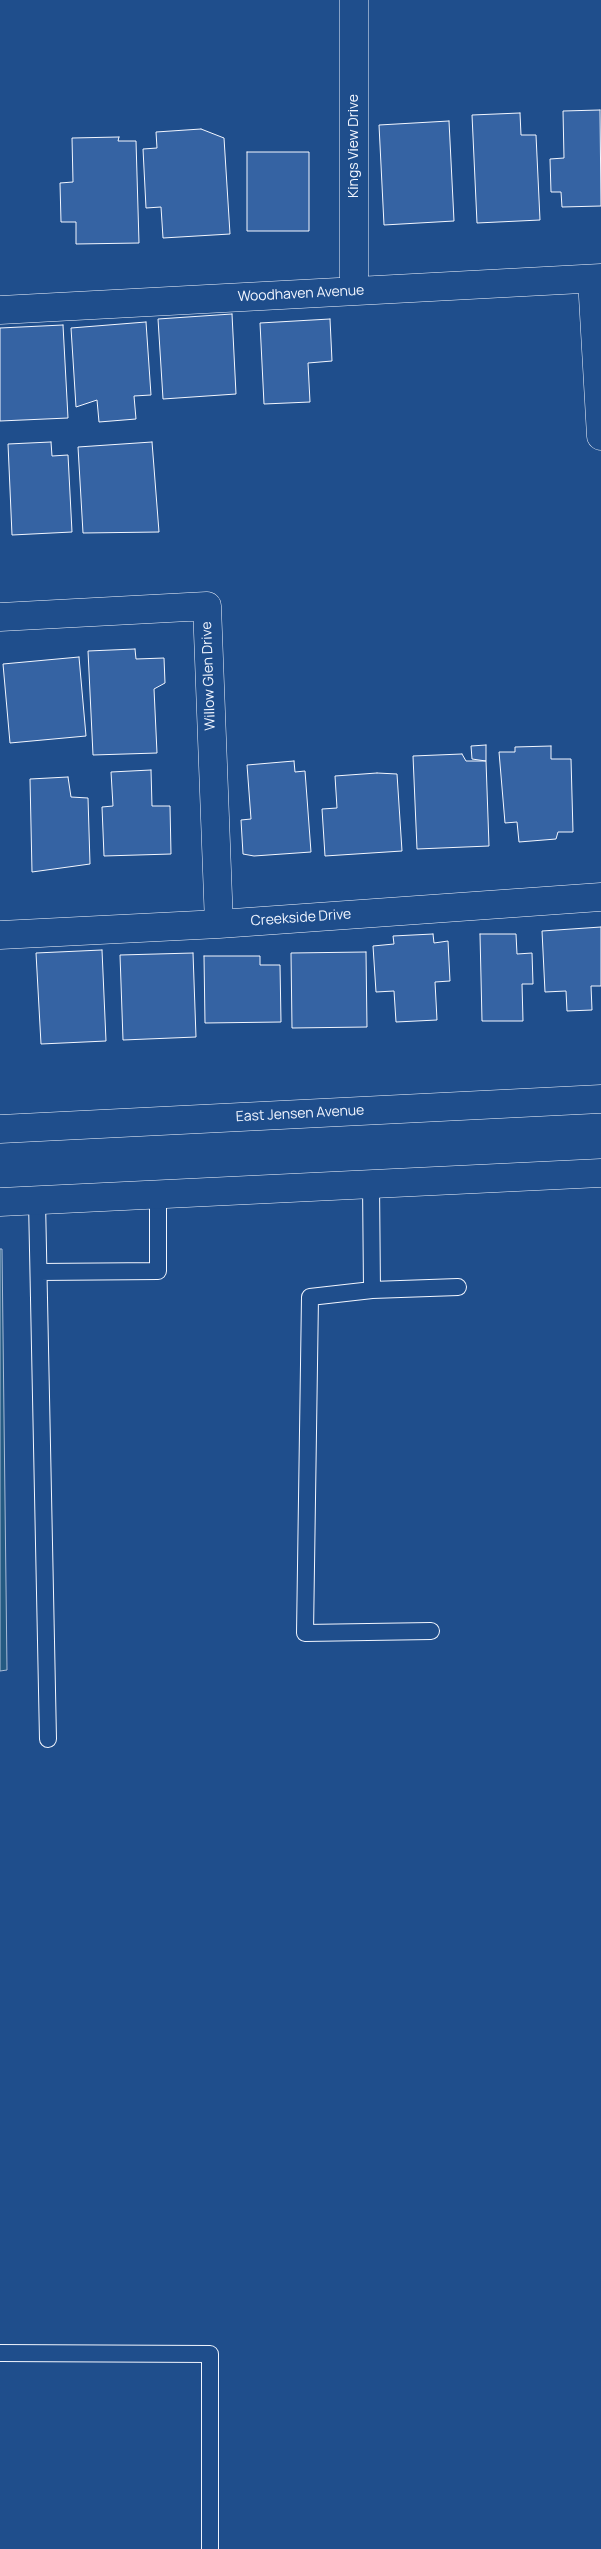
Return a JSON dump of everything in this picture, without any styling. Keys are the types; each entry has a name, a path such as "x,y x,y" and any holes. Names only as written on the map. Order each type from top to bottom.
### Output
{"street":[{"name":"Kings View Drive","path":"354,0 354,291"},
{"name":"Woodhaven Avenue","path":"0,310 596,279"},
{"path":"596,279 601,436"},
{"name":"Willow Glen Drive","path":"0,617 207,606 219,924"},
{"name":"Creekside Drive","path":"0,935 219,924 601,897"},
{"name":"East Jensen Avenue","path":"0,1129 601,1099"},
{"path":"0,1202 601,1173"}],"lane":[{"path":"372,1185 372,1290"},
{"path":"39,1272 158,1271 158,1195"},
{"path":"37,1201 48,1739"},
{"path":"431,1631 305,1633 310,1297 372,1290 458,1287"},
{"path":"0,2353 210,2354 210,2549"}],"shaded area":[{"path":"0,1249 2,1249 7,1670 0,1671"}],"building":[{"path":"600,110 601,206 562,207 561,192 551,192 550,159 564,158 563,111"},
{"path":"520,113 521,135 536,135 540,220 477,223 472,115"},
{"path":"449,121 454,221 384,225 379,125"},
{"path":"201,129 224,138 230,234 163,238 161,207 146,208 143,149 157,148 156,132"},
{"path":"119,137 118,141 136,141 139,243 76,244 76,222 61,222 60,183 73,182 72,138"},
{"path":"247,152 309,152 309,231 247,231"},
{"path":"232,314 236,394 163,399 158,319"},
{"path":"330,319 332,361 308,363 310,402 264,404 260,323"},
{"path":"146,322 151,395 134,396 136,419 99,422 97,400 76,407 71,328"},
{"path":"63,325 68,418 0,421 0,328"},
{"path":"51,442 52,456 68,455 72,532 12,535 8,444"},
{"path":"152,442 159,532 83,533 78,447"},
{"path":"135,649 136,659 164,658 165,683 154,689 157,753 93,755 88,651"},
{"path":"79,657 86,736 10,743 3,664"},
{"path":"486,745 486,761 472,759 471,746"},
{"path":"551,746 551,759 571,759 573,832 558,832 556,839 519,842 517,822 505,823 499,752 515,752 515,747"},
{"path":"462,754 466,761 486,761 489,846 417,849 413,756"},
{"path":"294,761 295,772 305,771 311,852 254,856 243,854 241,820 251,819 247,765"},
{"path":"151,770 152,806 170,806 171,854 104,856 102,807 113,806 111,772"},
{"path":"377,773 397,774 402,851 325,856 322,809 337,808 335,776"},
{"path":"68,777 71,797 88,798 90,864 32,872 30,779"},
{"path":"601,927 601,986 591,986 592,1010 567,1011 566,991 545,992 542,931"},
{"path":"433,934 434,943 448,941 450,981 435,982 437,1020 396,1022 394,991 376,992 373,946 394,944 393,936"},
{"path":"480,934 516,934 517,954 532,953 533,984 522,984 523,1021 482,1021"},
{"path":"102,950 106,1041 41,1044 36,953"},
{"path":"366,952 367,1027 292,1028 291,953"},
{"path":"193,953 196,1037 123,1040 120,955"},
{"path":"204,956 260,956 260,965 280,965 281,1022 205,1023"}]}
